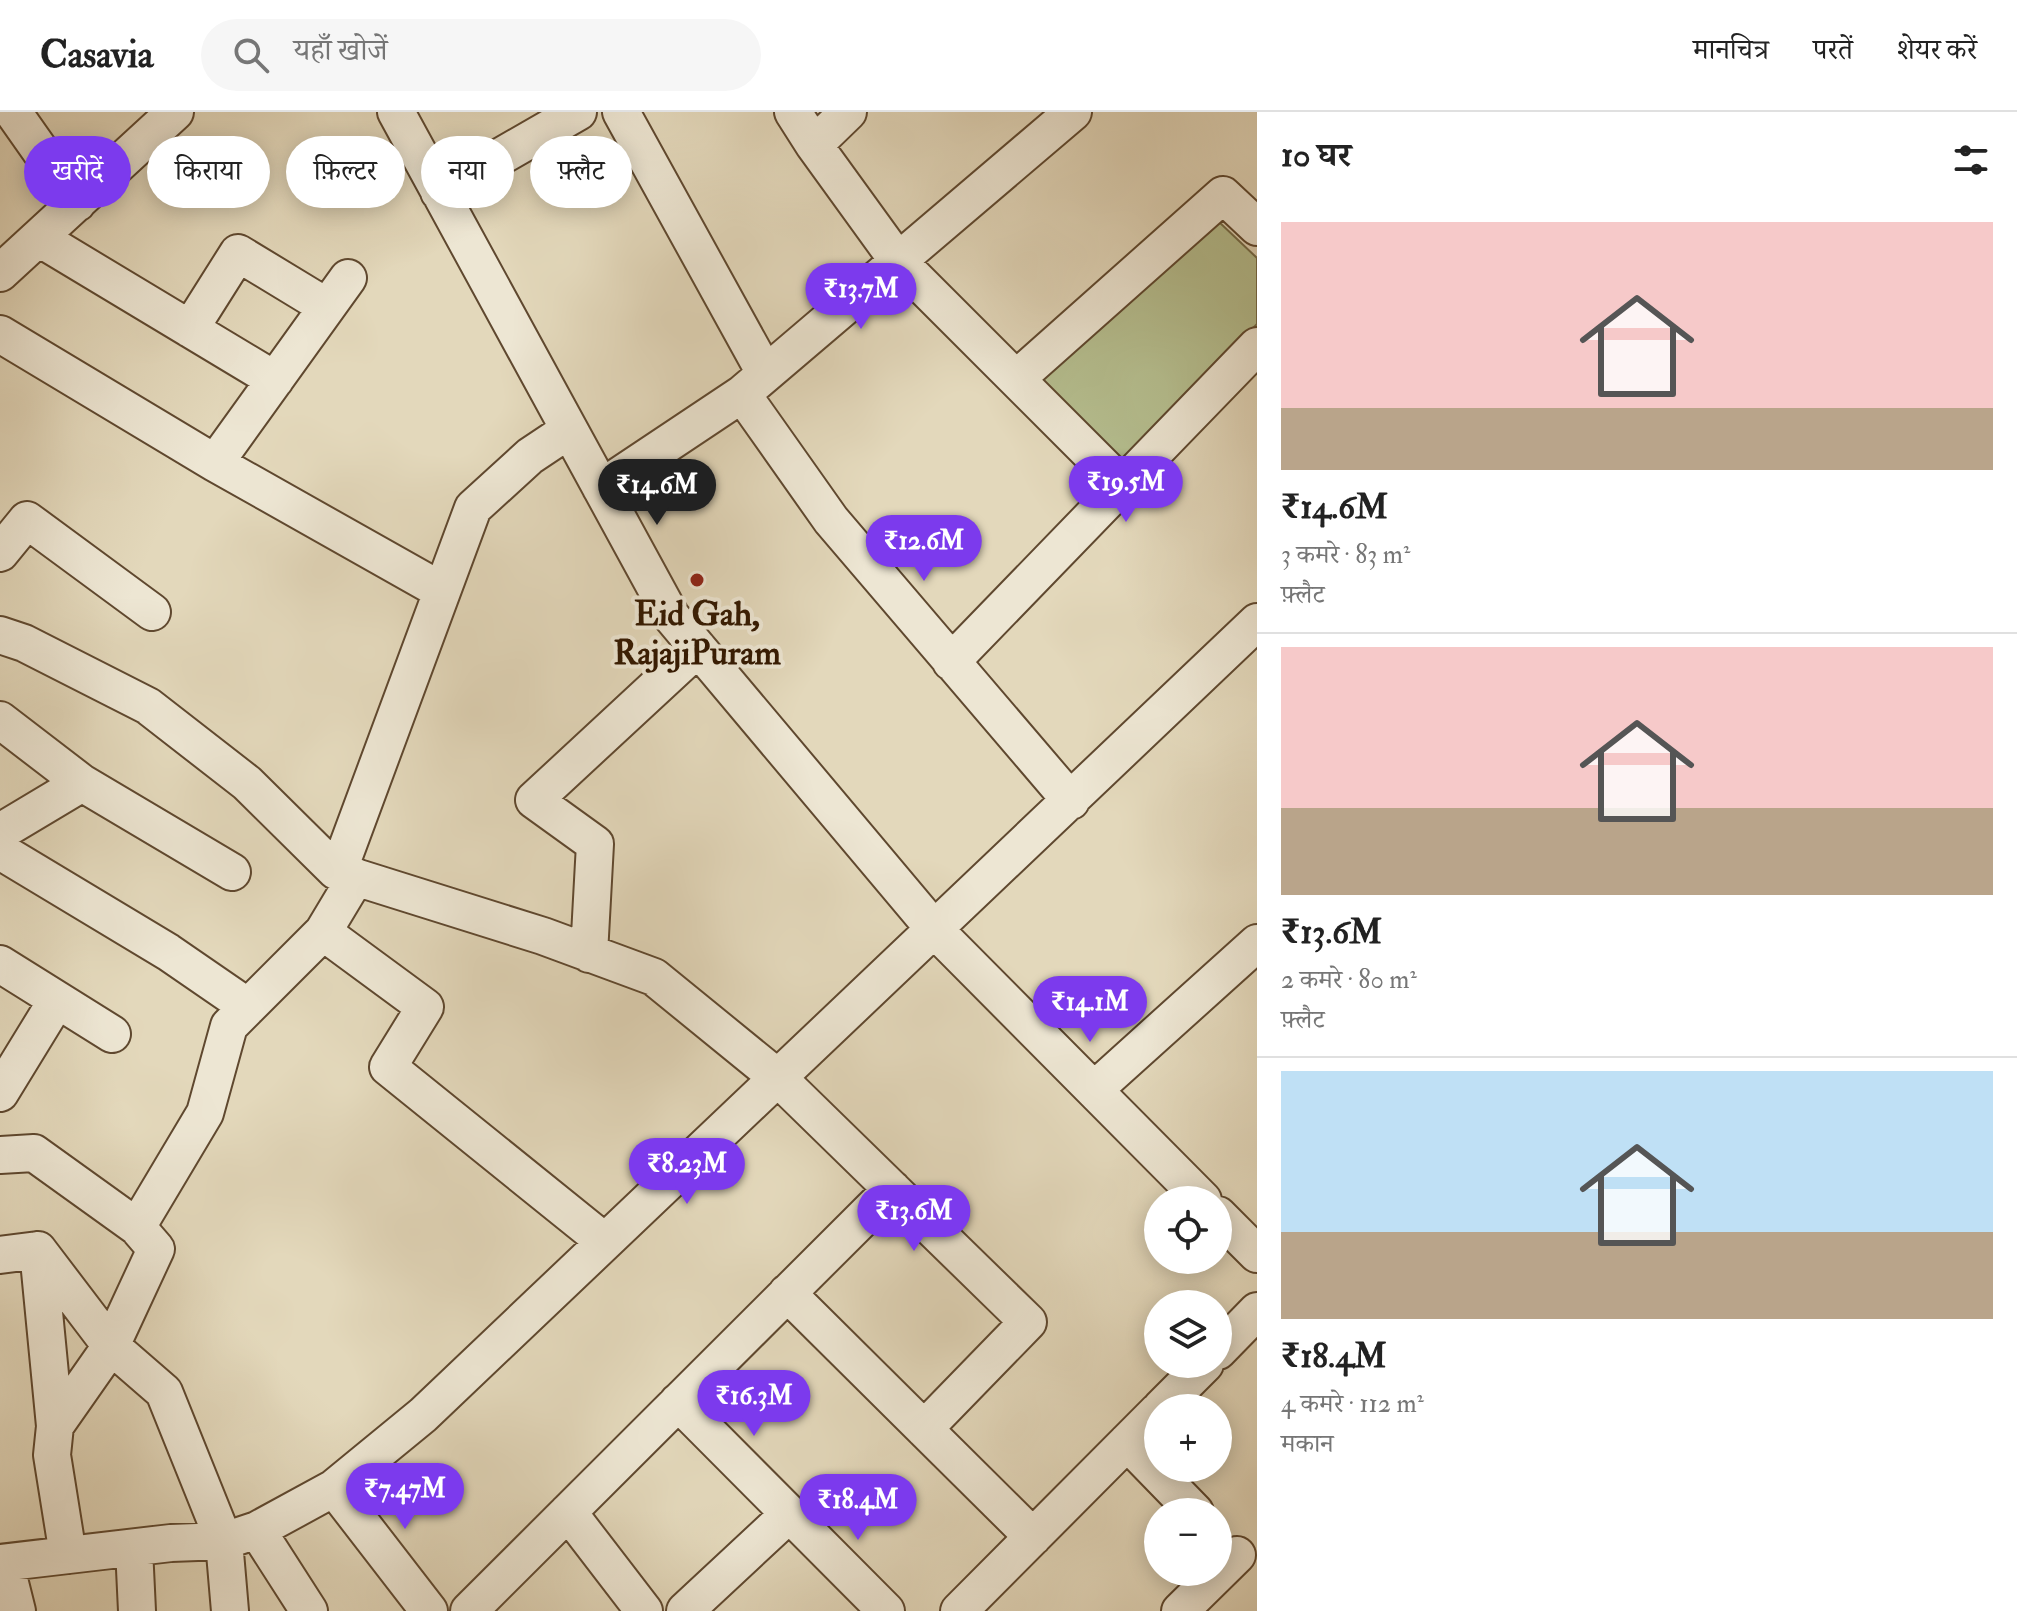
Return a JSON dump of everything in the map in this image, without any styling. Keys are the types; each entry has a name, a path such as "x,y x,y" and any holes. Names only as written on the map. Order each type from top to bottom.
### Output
{"street":[{"path":"131,153 175,112"},
{"path":"396,112 421,159"},
{"path":"514,149 578,112"},
{"path":"621,112 753,383 831,520 1071,801"},
{"path":"793,112 898,261 1122,485"},
{"path":"814,145 848,112"},
{"path":"601,488 753,383 1073,112"},
{"path":"17,113 32,136"},
{"path":"1016,379 1223,195 1257,227"},
{"path":"2,267 72,208"},
{"path":"448,208 671,616 935,930 1189,1186"},
{"path":"39,238 275,380"},
{"path":"190,329 238,253 327,307"},
{"path":"215,463 348,278"},
{"path":"0,334 215,463 442,591"},
{"path":"951,662 1257,346"},
{"path":"137,1227 205,1113 229,1026 323,932 347,874 406,695 473,508 530,456 569,430"},
{"path":"0,553 27,520 152,612"},
{"path":"17,1611 2,1563 240,1535 334,1488 423,1415 1257,622"},
{"path":"0,635 24,643 148,706 247,783 347,874 543,936 654,977 778,1078 1028,1322 924,1429"},
{"path":"589,954 595,844 534,800 698,648"},
{"path":"0,720 82,783 232,872"},
{"path":"0,832 82,783"},
{"path":"0,851 168,952 248,1007"},
{"path":"323,932 425,1007 388,1067 605,1242"},
{"path":"1094,1090 1257,943"},
{"path":"0,964 112,1034"},
{"path":"0,1093 57,1000"},
{"path":"0,1155 34,1153 137,1227 156,1249 111,1346 55,1426"},
{"path":"469,1611 892,1189"},
{"path":"1232,1229 1257,1254"},
{"path":"38,1250 111,1346 164,1392 240,1535 309,1611"},
{"path":"0,1255 38,1250"},
{"path":"38,1250 55,1426 52,1455 68,1555"},
{"path":"787,1293 1033,1537"},
{"path":"1232,1337 1257,1311"},
{"path":"1176,1394 1191,1378"},
{"path":"678,1402 886,1611"},
{"path":"959,1611 1144,1426"},
{"path":"1127,1442 1181,1498"},
{"path":"334,1488 429,1611"},
{"path":"568,1512 644,1611"},
{"path":"685,1611 788,1515"},
{"path":"230,1611 240,1535"},
{"path":"134,1548 137,1611"},
{"path":"1180,1611 1237,1555"}],"green space":[{"path":"1218,221 1257,258 1257,324 1121,466 1036,384"}],"place":[{"name":"Eid Gah, RajajiPuram","path":"697,580"}]}
